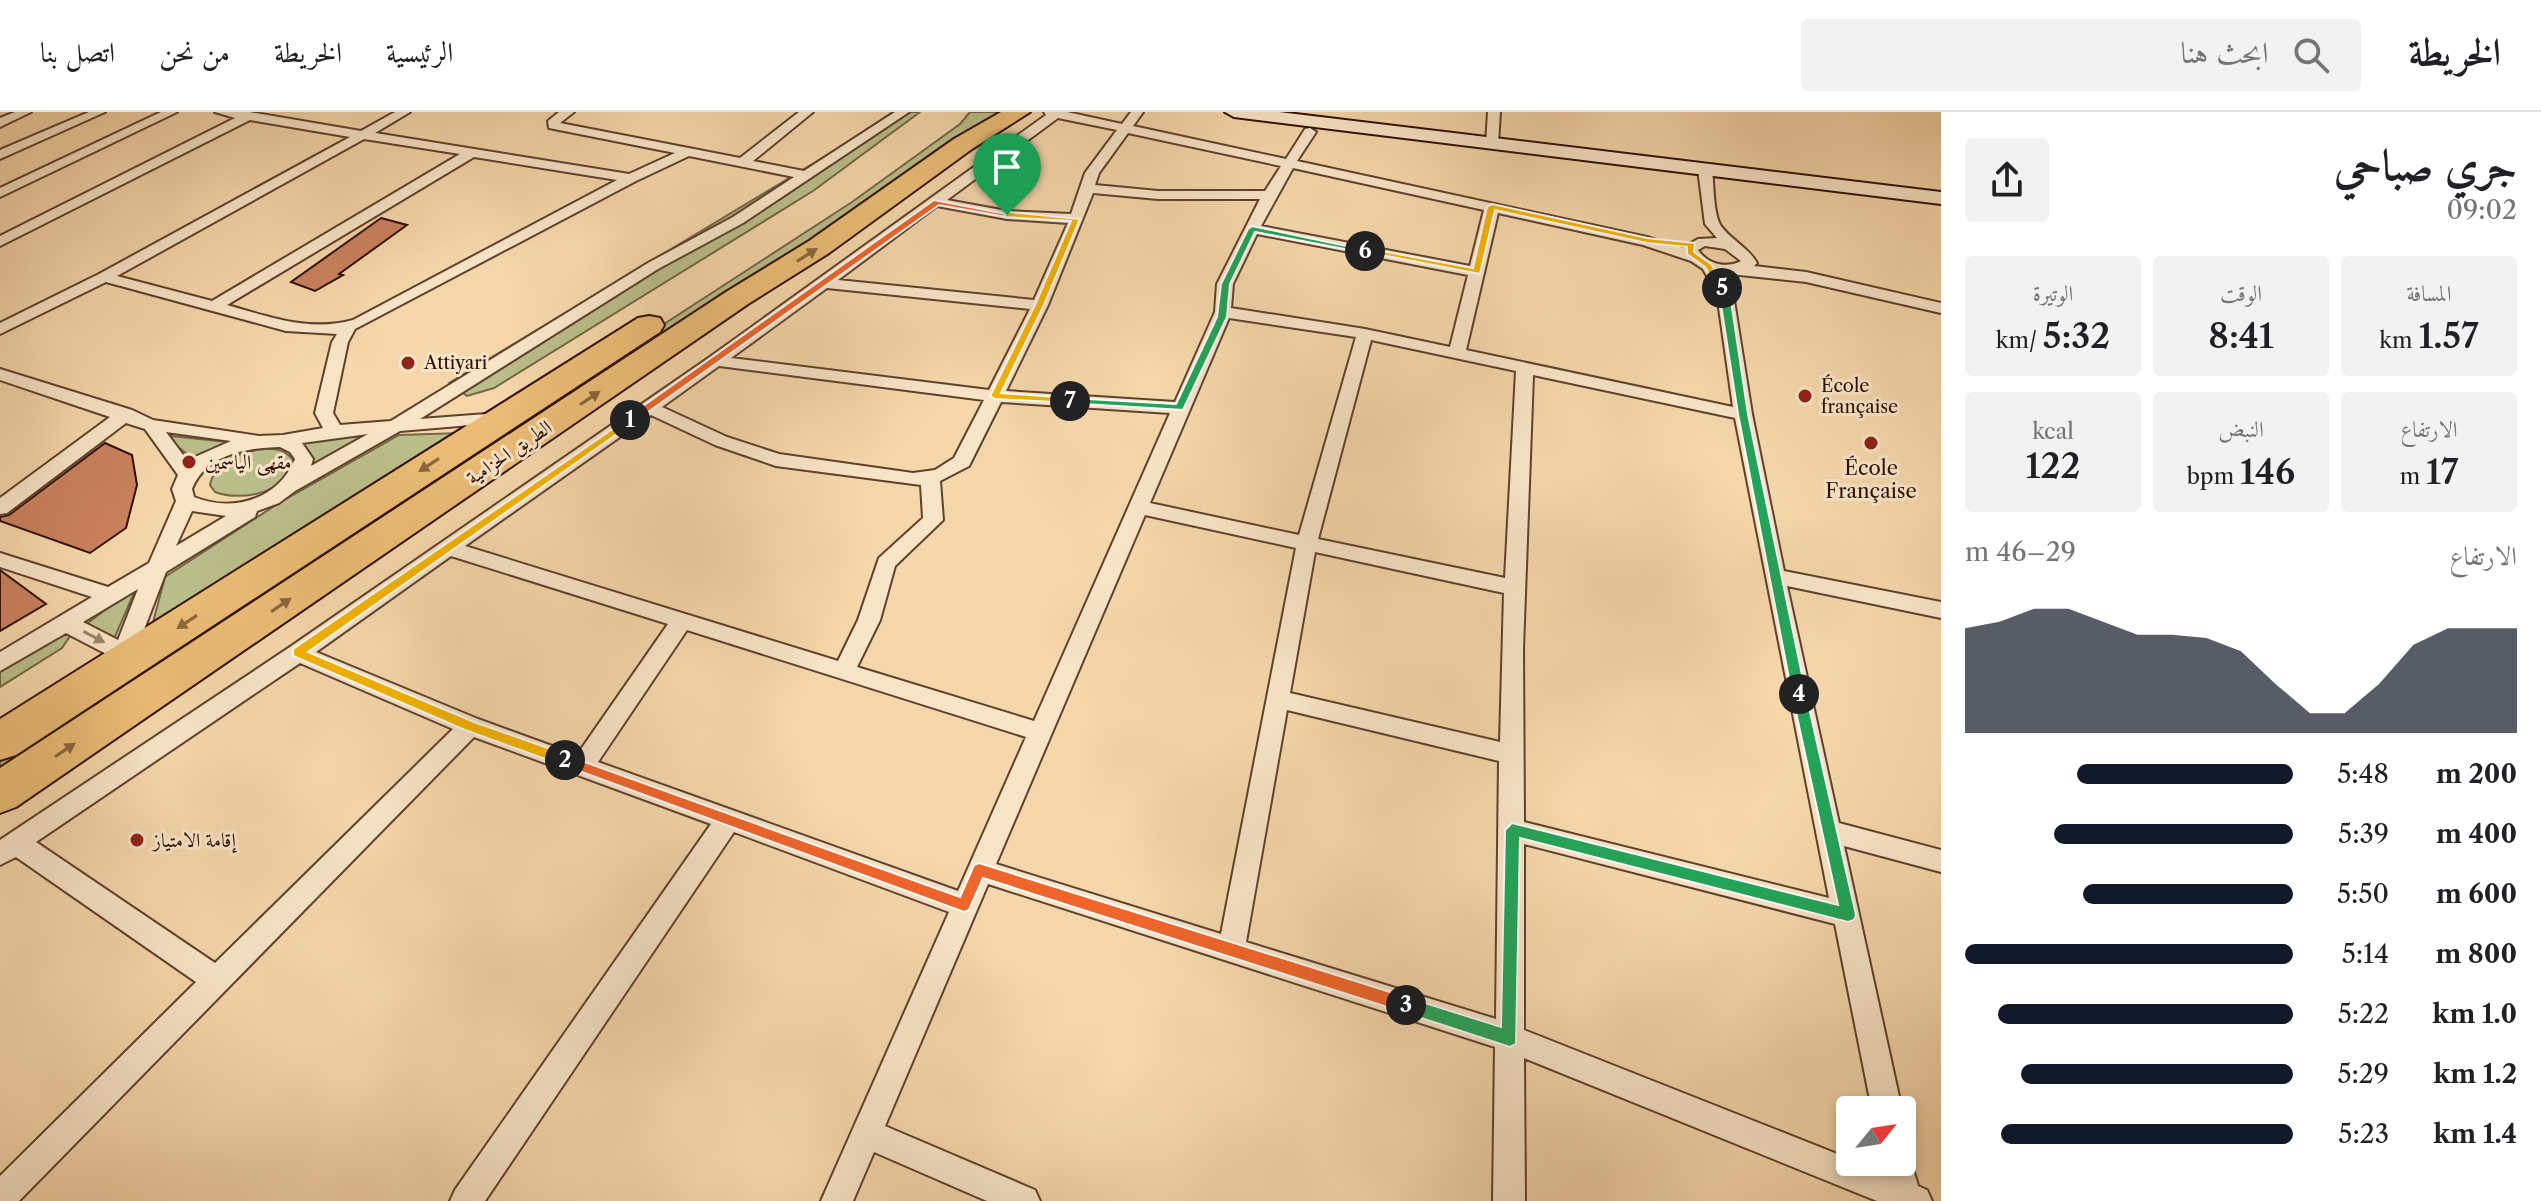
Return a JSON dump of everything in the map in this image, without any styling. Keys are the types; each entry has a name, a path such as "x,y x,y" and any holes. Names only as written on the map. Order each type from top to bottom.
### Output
{"highway":[{"name":"الطريق الحزامية","path":"0,742 490,419 883,173 931,139 960,112"},
{"name":"الطريق الحزامية","path":"0,793 737,298 819,247 963,144 1018,112"}],"main road":[{"path":"1234,112 1941,198"}],"street":[{"path":"2,112 22,114"},
{"path":"0,155 99,112"},
{"path":"0,193 171,112"},
{"path":"221,112 252,114 289,124 631,178"},
{"path":"289,124 320,112"},
{"path":"0,329 104,277 404,112"},
{"path":"568,112 553,125 808,176"},
{"path":"745,161 807,112"},
{"path":"0,663 289,486 438,401 653,266 738,220 903,112"},
{"path":"649,407 721,441 776,460 905,479 930,478 948,473 962,462 1040,305 1100,157 1137,112"},
{"path":"1492,144 1494,112"},
{"path":"217,980 8,848 298,653 716,361 937,202 1053,113 1647,241 1696,248 1941,308"},
{"path":"0,123 22,114"},
{"path":"0,241 252,114"},
{"path":"837,1201 1223,312 1225,284 1269,195 1310,132"},
{"path":"215,306 473,152"},
{"path":"104,277 215,306 266,323 308,330 349,326 631,178 688,152"},
{"path":"1705,169 1712,224 1737,260"},
{"path":"1086,188 1158,195 1269,195"},
{"path":"937,202 1007,215 1076,219"},
{"path":"1457,354 1492,207"},
{"path":"1696,248 1712,224"},
{"path":"1252,229 1476,272"},
{"path":"1696,248 1725,294 1743,414 1775,576 1884,1096"},
{"path":"1708,265 1737,260"},
{"path":"1725,294 1737,260"},
{"path":"826,283 1040,305"},
{"path":"1223,312 1365,334 1743,414"},
{"path":"334,431 324,413 340,342 349,326"},
{"path":"1231,950 1307,541 1365,334"},
{"path":"716,361 995,396 1179,408"},
{"path":"1509,1201 1515,588 1525,368"},
{"path":"0,374 126,414 151,425 275,440 297,448 304,459 301,472 289,486"},
{"path":"438,401 490,419"},
{"path":"0,508 126,414"},
{"path":"269,499 246,508 221,512 200,509 186,501 182,489 188,475 202,461 245,442 334,431 490,419"},
{"path":"151,425 188,475"},
{"path":"844,670 869,620 886,563 933,520 930,478"},
{"path":"64,622 122,660 186,501"},
{"path":"1137,507 1515,588"},
{"path":"449,548 1039,732"},
{"path":"0,560 108,595"},
{"path":"1775,576 1941,610"},
{"path":"582,766 683,620"},
{"path":"298,653 470,726 964,905"},
{"path":"1277,699 1512,754"},
{"path":"0,1198 470,726"},
{"path":"466,1201 729,819"},
{"path":"1512,830 1848,915"},
{"path":"1829,831 1941,861"},
{"path":"979,870 1510,1038 1908,1200"},
{"path":"866,1133 1024,1201"},
{"path":"1901,1176 1908,1200"}],"green space":[{"path":"893,112 920,112 813,191 494,388 467,396 449,383 829,154"},
{"path":"970,112 1006,112 0,776 0,755 852,202 960,124"},
{"path":"459,433 151,630 165,577 279,503 399,435"},
{"path":"370,434 307,468 293,445"},
{"path":"162,435 237,443 199,463"},
{"path":"263,448 276,449 293,460 283,480 263,492 250,495 215,492 210,485 217,469 238,455"},
{"path":"137,586 114,639 85,625"},
{"path":"77,626 62,648 0,687 0,658"}],"building":[{"path":"381,218 407,225 339,274 343,275 315,291 291,282"},
{"path":"105,443 132,455 137,485 126,528 90,553 0,521 0,517 9,515"},
{"path":"0,570 46,604 0,631"}],"place":[{"name":"Attiyari","path":"408,363"},
{"name":"École française","path":"1805,396"},
{"name":"École Française","path":"1871,443"},
{"name":"مقهى الياسمين","path":"189,462"},
{"name":"إقامة الامتياز","path":"137,840"}],"route":[{"path":"937,202 1007,215 1076,219 1040,305 995,396 1179,408 1222,317 1225,284 1252,229 1476,272 1492,207 1647,241 1692,245 1690,253 1708,265 1725,294 1743,414 1795,675 1848,915 1512,830 1510,1038 979,870 964,905 470,726 298,653 716,361 937,202"}]}
